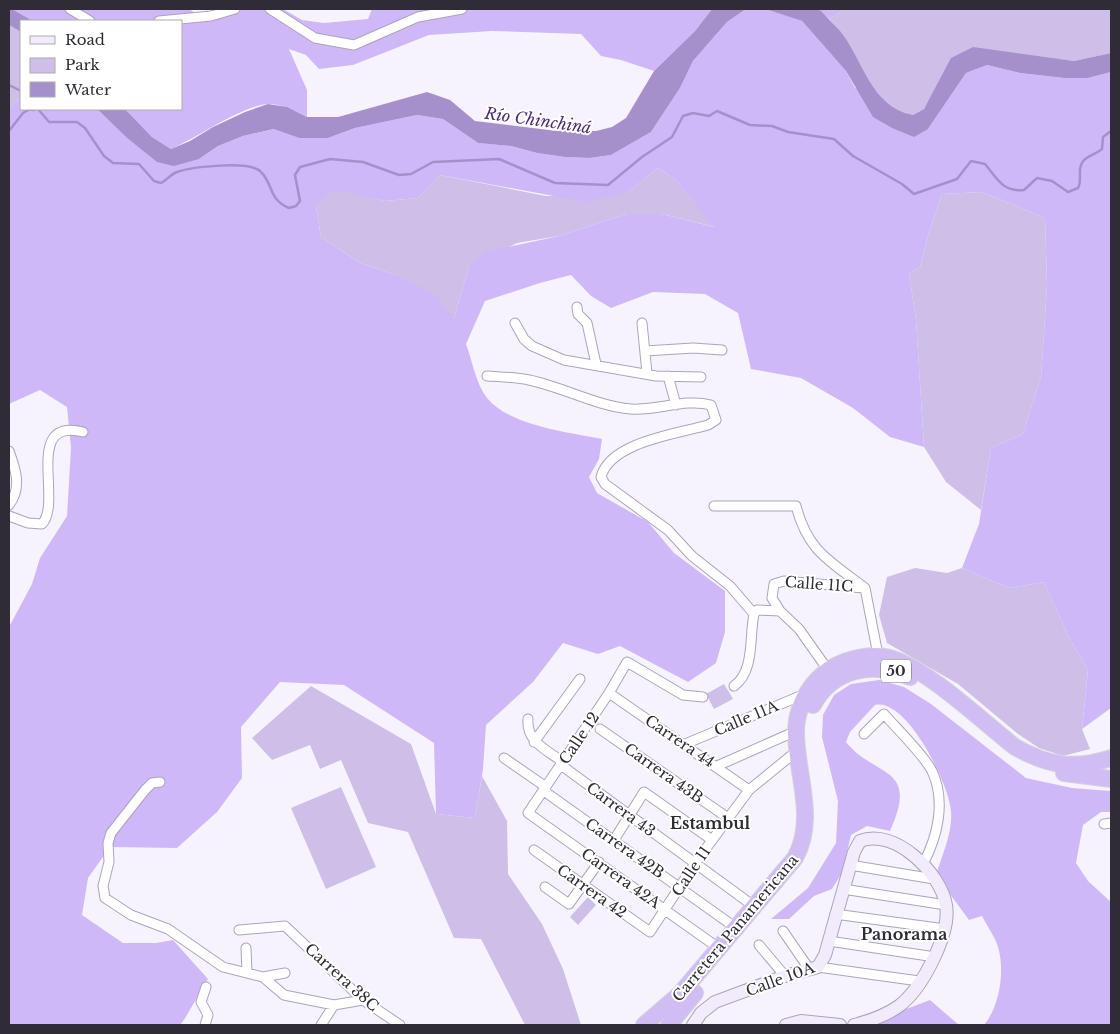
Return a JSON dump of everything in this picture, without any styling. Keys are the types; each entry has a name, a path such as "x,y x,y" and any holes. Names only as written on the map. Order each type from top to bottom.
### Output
{"highway":[{"name":"Carretera Panamericana","path":"644,1025 674,1001 755,907 795,858 802,846 805,835 805,814 796,731 799,711 807,692 828,670 853,660 878,655"},
{"name":"50","path":"878,655 892,658 920,673 1015,747 1031,756 1064,765 1079,766 1111,758"},
{"name":"Carretera Panamericana","path":"669,1025 811,852 815,827 806,726 813,703 822,690 842,675 873,667 896,670 927,688 1017,757 1037,767 1059,772 1097,769 1111,764"},
{"path":"1059,772 1111,779"}],"street":[{"path":"70,9 88,20"},
{"path":"170,20 211,16 235,9"},
{"path":"270,9 315,38 354,44 418,17 462,9"},
{"path":"577,307 578,314 588,323 596,364"},
{"path":"515,323 524,340 544,353 564,360 648,374 701,377"},
{"path":"642,323 648,374"},
{"path":"645,351 693,348 722,350"},
{"path":"487,376 528,380 612,406 652,409 676,405 711,405 716,420 708,426 630,448 610,460 601,477 605,484 668,530 692,556 730,586 754,614"},
{"path":"668,376 676,405"},
{"path":"9,516 28,523 42,524 48,498 50,444 56,435 65,430 82,432"},
{"path":"9,451 14,467 17,488 9,505"},
{"path":"714,506 796,506 800,523 815,549 865,588 878,655"},
{"name":"Calle 11C","path":"780,611 772,598 774,584 784,581 865,588"},
{"path":"734,686 743,680 748,666 754,614 757,610 780,611 799,629 828,670"},
{"name":"Calle 12","path":"528,813 609,693 626,662 683,695 703,698"},
{"path":"528,720 528,731 534,742 580,679"},
{"name":"Calle 11A","path":"685,744 807,692"},
{"name":"Carrera 44","path":"609,693 717,766 749,790"},
{"path":"854,1025 874,1020 900,1005 919,981 935,957 945,929 946,905 934,879 923,864 934,839 939,815 936,784 931,769 884,714 864,734"},
{"name":"Carrera 43B","path":"600,729 728,818"},
{"path":"717,766 796,731"},
{"name":"Carrera 43","path":"534,742 629,815 696,862 755,907"},
{"name":"Calle 11","path":"650,932 696,862 749,790 798,750"},
{"name":"Carrera 42B","path":"504,758 729,923"},
{"path":"160,782 152,783 145,790 111,833 103,886 105,898 131,915 168,929 223,967 263,977 285,973"},
{"path":"614,840 644,792 712,840"},
{"name":"Carrera 42A","path":"528,813 713,944"},
{"name":"Calle 10A","path":"693,1025 702,1013 715,1002 784,976 814,969 829,941 854,852 860,841 877,837 900,846 923,864"},
{"name":"Carrera 42","path":"534,850 650,932"},
{"path":"545,887 569,904 599,862"},
{"path":"850,865 934,879"},
{"path":"843,889 946,905"},
{"path":"836,914 945,929"},
{"name":"Carrera 38C","path":"239,930 286,926 363,1000 400,1025"},
{"path":"783,932 814,969 919,981"},
{"path":"829,941 935,957"},
{"path":"759,945 784,976"},
{"path":"246,948 247,973"},
{"path":"263,977 284,995 334,1005 363,1000"},
{"path":"205,1025 208,1014 201,1002 206,987"},
{"path":"321,1025 334,1005"},
{"path":"786,1025 801,1021 840,1025"}],"green space":[{"path":"846,9 1111,9 1111,53 1074,61 1005,53 937,87 924,109 913,115 897,109 874,88 829,19"},
{"path":"9,25 20,31 20,99 9,107"},
{"path":"658,168 676,180 715,227 662,214 626,214 559,236 517,243 469,267 454,318 395,275 360,263 321,237 316,207 334,189 385,201 418,198 440,175 546,196 627,193"},
{"path":"982,192 1045,218 1047,286 1041,377 1023,434 991,448 981,510 946,482 924,447 916,320 909,273 920,267 930,228 942,194"},
{"path":"915,568 947,573 962,568 1009,588 1044,582 1068,635 1088,670 1082,729 1090,749 1063,756 1039,748 1018,734 958,684 887,643 879,615 887,577"},
{"path":"724,684 733,699 714,709 706,694"},
{"path":"311,686 411,744 436,814 475,818 482,776 507,821 508,874 542,924 563,969 581,1025 525,1025 481,939 454,938 408,832 368,823 341,760 320,769 310,745 272,760 252,738"},
{"path":"341,787 376,867 326,889 291,808"},
{"path":"588,897 596,905 578,925 570,917"}],"shaded area":[{"path":"12,9 189,9 201,17 219,9 283,9 302,20 324,23 368,19 372,9 712,9 695,31 654,71 621,60 601,56 581,34 492,31 429,35 353,65 319,69 306,55 289,49 307,90 307,117 280,106 260,105 234,115 171,149 152,137 126,110 182,110 182,20 31,20"},
{"path":"746,9 772,10 802,21 846,71 855,88 928,129 966,73 987,65 1020,73 1064,78 1088,78 1111,72 1111,708 1082,729 1088,670 1068,635 1044,582 1009,588 962,568 979,524 991,448 1023,434 1041,377 1047,286 1045,218 982,192 942,194 930,228 920,267 909,273 916,320 924,447 890,437 853,408 801,378 751,369 738,313 705,294 653,292 611,308 591,296 571,275 540,283 485,301 466,344 480,386 487,398 497,408 510,415 540,426 602,439 599,459 589,477 597,493 648,522 674,553 725,591 725,632 716,663 688,682 620,646 598,654 563,643 533,682 486,725 483,769 475,818 436,814 434,743 344,685 280,682 241,727 242,778 217,812 177,848 110,847 88,878 82,915 123,943 156,943 173,940 208,979 184,1020 180,1025 9,1025 9,627 32,584 40,558 67,516 71,448 67,407 40,390 9,404 9,107 20,99 20,110 98,110 126,137 199,159 218,146 243,136 275,129 299,138 328,138 355,128 417,115 443,119 478,143 511,146 537,153 565,157 590,158 611,155 651,132 680,88 693,61 727,22","holes":["658,168 676,180 714,227 662,214 626,214 559,236 484,252 469,267 454,318 433,293 395,275 360,263 321,237 316,207 334,190 385,201 418,198 440,175 586,202 627,193"]},
{"path":"817,9 846,9 829,19"},
{"path":"879,680 904,687 931,704 1026,778 1072,788 1111,791 1111,812 1101,812 1083,825 1076,863 1088,881 1111,902 1111,1025 984,1025 994,1008 1000,988 1001,966 998,947 982,916 969,920 936,875 950,827 951,811 948,798 935,764 913,728 900,715 887,706 875,705 850,732 846,742 857,753 890,775 897,783 900,794 898,810 890,831 867,826 851,835 842,873 832,889 814,896 789,919 771,919 808,888 836,843 838,801 822,737 823,715 834,695 851,684"},
{"path":"930,1000 959,1025 859,1025 875,1021"}],"water":[{"path":"9,9 31,20 20,20 20,31 9,25"},
{"path":"712,9 746,9 727,22 693,61 680,88 651,132 611,155 590,158 565,157 537,153 511,146 478,143 443,119 417,115 355,128 328,138 299,138 274,129 243,136 218,146 199,159 174,166 157,162 126,137 98,110 126,110 152,137 171,149 245,112 268,104 287,107 307,117 338,117 427,92 450,100 475,121 557,131 596,131 612,127 626,118 654,71 695,31"},
{"path":"766,9 817,9 821,11 840,31 877,92 899,110 913,115 924,109 951,58 973,47 1074,61 1111,53 1111,72 1088,78 1064,78 1020,73 987,65 966,73 928,129 914,137 892,128 873,117 846,71 802,21"}],"waterway":[{"path":"9,85 20,90"},
{"path":"9,131 23,113 28,110"},
{"path":"39,110 49,122 77,122 85,128 104,156 113,163 139,164 154,181 161,183 175,173 195,168 234,165 255,168 265,177 274,196 289,208 296,206 300,201 295,175 300,167 330,159 363,162 399,175 411,174 433,162 499,159 555,183 608,185 642,157 672,137 683,116 693,113 709,116 717,111 750,125 772,126 788,132 834,139 853,156 902,184 914,194 957,179 971,161 985,164 997,179 1010,189 1024,190 1037,178 1052,181 1068,192 1078,188 1082,163 1102,149 1103,137 1111,131"}],"district":[{"name":"Estambul","path":"710,823"},
{"name":"Panorama","path":"904,934"}],"water label":[{"name":"Río Chinchiná","path":"538,120"}]}
